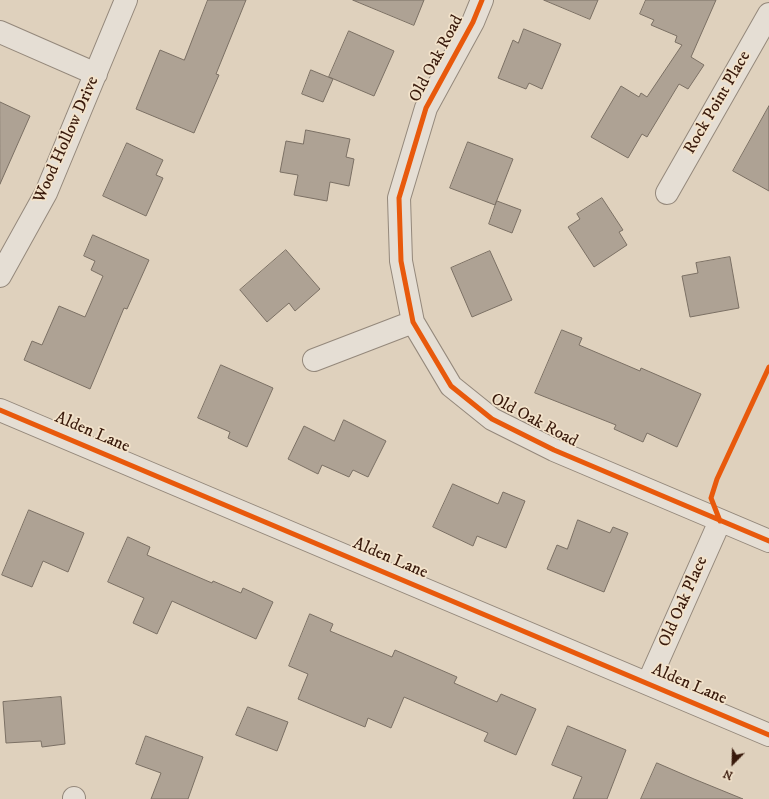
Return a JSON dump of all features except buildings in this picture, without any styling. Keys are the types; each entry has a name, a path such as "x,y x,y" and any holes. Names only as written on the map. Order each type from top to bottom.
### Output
{"street":[{"name":"Wood Hollow Drive","path":"0,276 46,193 126,0"},
{"name":"Old Oak Road","path":"482,0 473,22 426,108 399,198 401,261 413,322 451,386 492,419 554,450 769,542"},
{"name":"Rock Point Place","path":"667,192 769,14"},
{"path":"0,32 96,74"},
{"path":"314,360 413,322"},
{"name":"Alden Lane","path":"0,410 769,735"},
{"name":"Old Oak Place","path":"648,683 720,521"}],"cycle path":[{"path":"482,0 473,22 426,108 399,198 401,261 413,322 451,386 492,419 554,450 769,541"},
{"path":"720,521 711,498 717,479 769,367"},
{"path":"0,410 769,735"}]}
